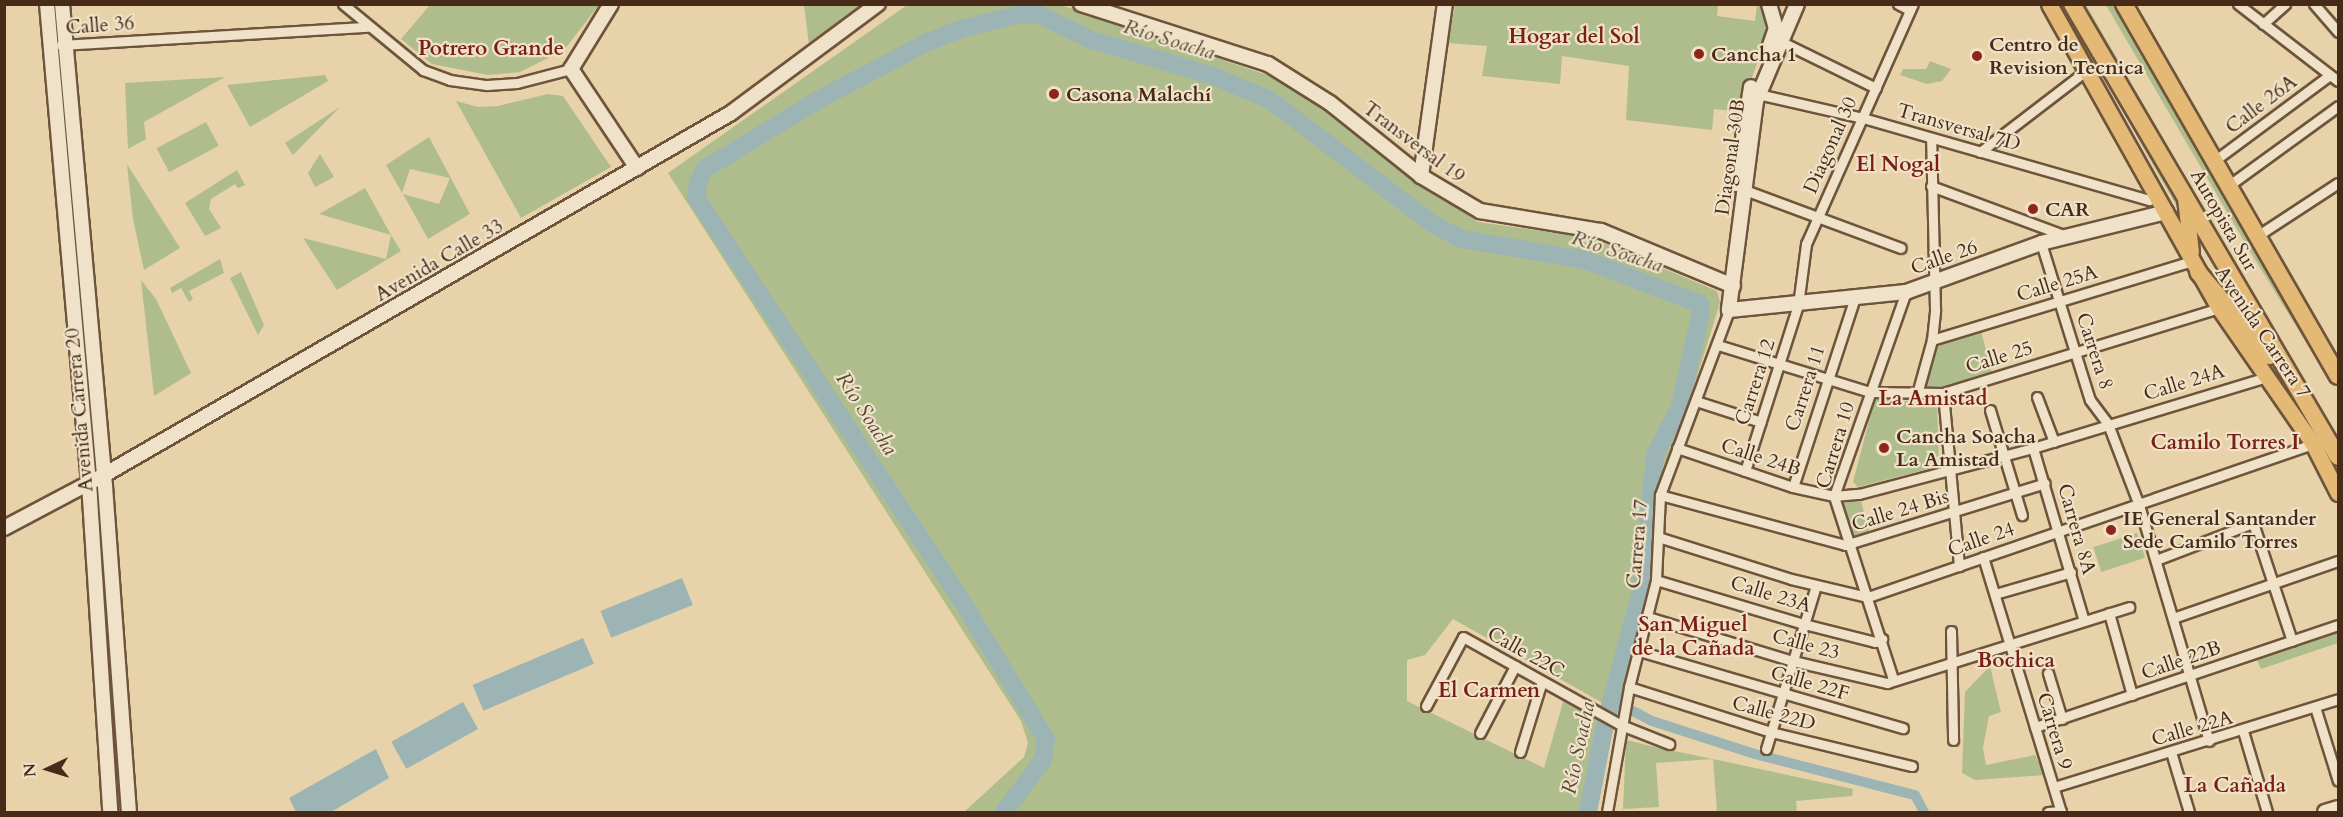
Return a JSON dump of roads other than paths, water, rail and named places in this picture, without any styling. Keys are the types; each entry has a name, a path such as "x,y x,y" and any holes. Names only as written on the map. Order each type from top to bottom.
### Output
{"highway":[{"name":"Autopista Sur","path":"2072,4 2338,457"},
{"name":"Autopista Sur","path":"2124,4 2257,236 2336,368"},
{"path":"2195,266 2240,318 2316,418"}],"main road":[{"name":"Avenida Carrera 20","path":"47,4 89,483 110,813"},
{"name":"Avenida Carrera 20","path":"62,4 104,475 129,813"},
{"path":"611,4 571,69 636,168"},
{"name":"Avenida Calle 33","path":"4,528 104,475 767,90 878,4"},
{"name":"Transversal 19","path":"1081,4 1109,9 1268,63 1330,103 1421,176 1480,211 1601,231 1729,284"},
{"path":"1421,176 1445,4"},
{"path":"1769,4 1775,22 1777,40"},
{"name":"Diagonal 30B","path":"1729,284 1745,110 1751,87 1797,4"},
{"name":"Avenida Carrera 7","path":"2049,4 2088,69 2219,308 2313,444 2338,493"},
{"name":"Diagonal 30B","path":"1729,284 1758,93 1777,40"},
{"path":"2185,195 2195,266"},
{"name":"Calle 26","path":"1729,310 1854,300 1906,292 2041,243 2166,212"},
{"name":"Carrera 17","path":"1729,284 1729,310"},
{"path":"2325,813 2338,808"}],"street":[{"path":"343,4 368,27 423,70 450,80 487,85 517,83 571,69"},
{"path":"1898,4 1911,7"},
{"path":"2238,4 2338,81"},
{"path":"2263,24 2284,4"},
{"path":"2314,4 2338,32"},
{"name":"Diagonal 30","path":"1798,305 1801,263 1817,217 1911,7"},
{"name":"Calle 36","path":"51,46 368,27"},
{"path":"1777,40 1876,88"},
{"path":"1980,152 2088,69"},
{"name":"Calle 26A","path":"2214,161 2330,75"},
{"name":"Transversal 7D","path":"1758,93 1863,118 2148,200"},
{"path":"2228,186 2338,106"},
{"path":"1917,394 1932,340 1935,282 1931,138"},
{"path":"2257,236 2338,183"},
{"path":"1931,186 2066,236"},
{"path":"1745,190 1901,248"},
{"name":"Carrera 8","path":"2041,243 2090,400 2108,424 2139,505 2209,741"},
{"name":"Calle 25A","path":"1932,340 2060,301 2195,266"},
{"name":"Carrera 10","path":"1890,681 1868,597 1834,496 1906,292"},
{"name":"Carrera 11","path":"1793,488 1827,377 1854,300"},
{"name":"Carrera 12","path":"1745,471 1798,305"},
{"name":"Calle 25","path":"1718,345 1870,392 1943,393 2219,308"},
{"name":"Carrera 17","path":"1607,813 1617,723 1639,651 1656,580 1660,495 1718,345 1729,310"},
{"name":"Calle 24A","path":"1834,496 1859,494 1950,468 2004,456 2267,377"},
{"path":"1943,393 1959,566"},
{"path":"2037,397 2054,442"},
{"name":"Calle 24B","path":"1696,400 1761,422"},
{"path":"1990,410 2022,515"},
{"name":"Calle 24","path":"1868,597 2313,444"},
{"name":"Calle 24B","path":"1677,448 1793,488 1834,496"},
{"name":"Carrera 8A","path":"2033,448 2084,621"},
{"name":"Calle 24 Bis","path":"1660,495 1850,544 2045,483"},
{"path":"2156,560 2253,523 2292,641"},
{"path":"1658,537 1816,585 1868,597"},
{"name":"Carrera 9","path":"1983,557 2061,812"},
{"path":"2173,618 2338,561"},
{"path":"1995,594 2071,572"},
{"name":"Calle 23A","path":"1656,580 1804,624 1878,640"},
{"path":"1766,749 1816,585"},
{"path":"1890,681 2129,607"},
{"path":"2109,613 2132,695"},
{"name":"Calle 23","path":"1648,617 1793,661 1890,681"},
{"name":"Calle 22B","path":"2035,727 2338,625"},
{"path":"1951,631 1953,740"},
{"name":"Calle 22C","path":"1426,706 1463,637 1617,723 1669,744"},
{"name":"Calle 22F","path":"1639,651 1902,728"},
{"path":"1480,732 1515,666"},
{"path":"2048,673 2062,719"},
{"path":"1520,752 1542,681"},
{"name":"Calle 22D","path":"1629,687 1771,732 1912,766"},
{"name":"Calle 22A","path":"2054,788 2243,731 2338,699"},
{"path":"2315,707 2338,781"},
{"path":"2243,731 2267,813"},
{"path":"2171,752 2189,813"},
{"path":"2048,813 2061,812"}],"water":[{"path":"682,578 693,605 611,638 600,611"},
{"path":"583,638 594,664 483,711 473,685"},
{"path":"463,702 478,729 406,769 391,742"},
{"path":"376,749 389,778 331,812 296,812 289,798"}],"waterway":[{"name":"Río Soacha","path":"1004,812 1043,760 1046,739 960,598 696,197 698,182 705,169 818,100 925,43 961,29 1021,14 1040,15 1089,39 1213,76 1270,100 1433,224 1461,239 1585,260 1700,304 1701,313 1679,408 1655,455 1641,591 1604,729 1588,812"},
{"path":"1633,711 1652,721 1755,754 1915,795 1924,812"}],"place":[{"name":"Cancha 1","path":"1699,54"},
{"name":"Centro de Revision Tecnica","path":"1977,56"},
{"name":"Casona Malachí","path":"1054,94"},
{"name":"CAR","path":"2033,209"},
{"name":"Cancha Soacha La Amistad","path":"1884,448"},
{"name":"IE General Santander Sede Camilo Torres","path":"2111,530"}],"district":[{"name":"Hogar del Sol","path":"1574,37"},
{"name":"Potrero Grande","path":"491,49"},
{"name":"El Nogal","path":"1898,165"},
{"name":"La Amistad","path":"1933,399"},
{"name":"Camilo Torres I","path":"2225,443"},
{"name":"San Miguel de la Cañada","path":"1693,637"},
{"name":"Bochica","path":"2016,661"},
{"name":"El Carmen","path":"1489,691"},
{"name":"La Cañada","path":"2235,786"}]}
